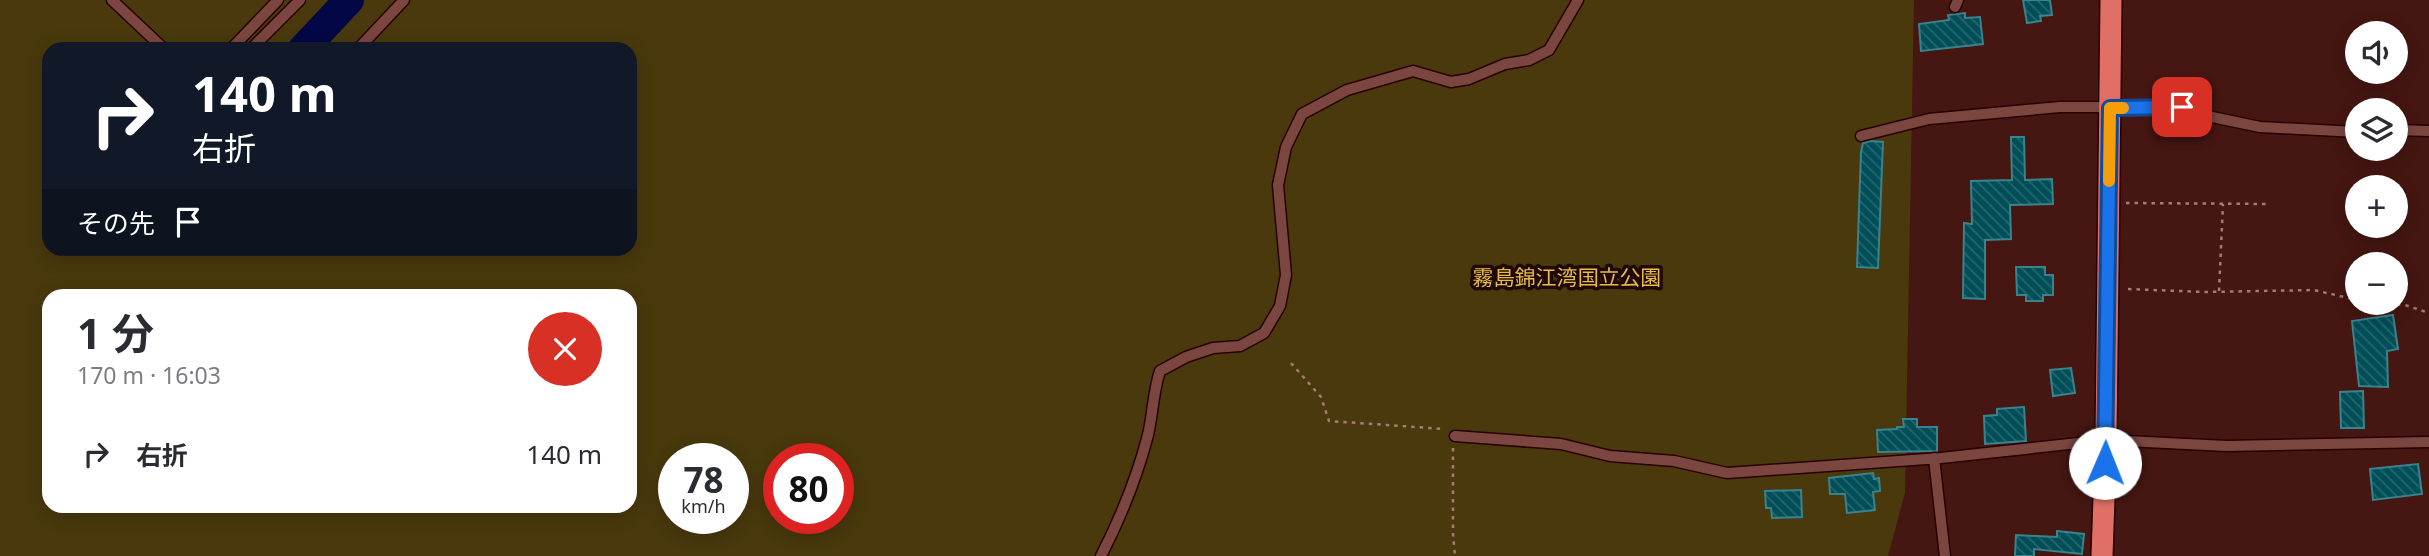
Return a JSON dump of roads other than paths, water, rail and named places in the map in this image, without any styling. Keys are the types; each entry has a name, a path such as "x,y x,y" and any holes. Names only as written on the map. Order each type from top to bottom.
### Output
{"highway":[{"path":"2102,556 2106,440 2111,0"}],"lane":[{"path":"112,0 157,42"},
{"path":"238,42 278,0"},
{"path":"258,42 300,0"},
{"path":"365,42 404,0"},
{"path":"1101,556 1119,520 1143,453 1154,389 1160,371 1186,357 1213,348 1240,346 1264,333 1280,306 1286,275 1278,186 1286,147 1302,114 1347,90 1413,71 1451,82 1469,79 1505,64 1529,60 1549,50 1578,0"},
{"path":"1861,136 1929,119 2060,107 2182,107 2260,127 2345,131"},
{"path":"2408,130 2429,131"},
{"path":"1455,436 1561,444 1610,456 1674,461 1727,473 1934,458 2106,440 2227,446 2429,442"},
{"path":"1934,458 1945,556"}],"waterway":[{"path":"310,42 349,0"}],"park label":[{"name":"霧島錦江湾国立公園","path":"1567,277"}]}
